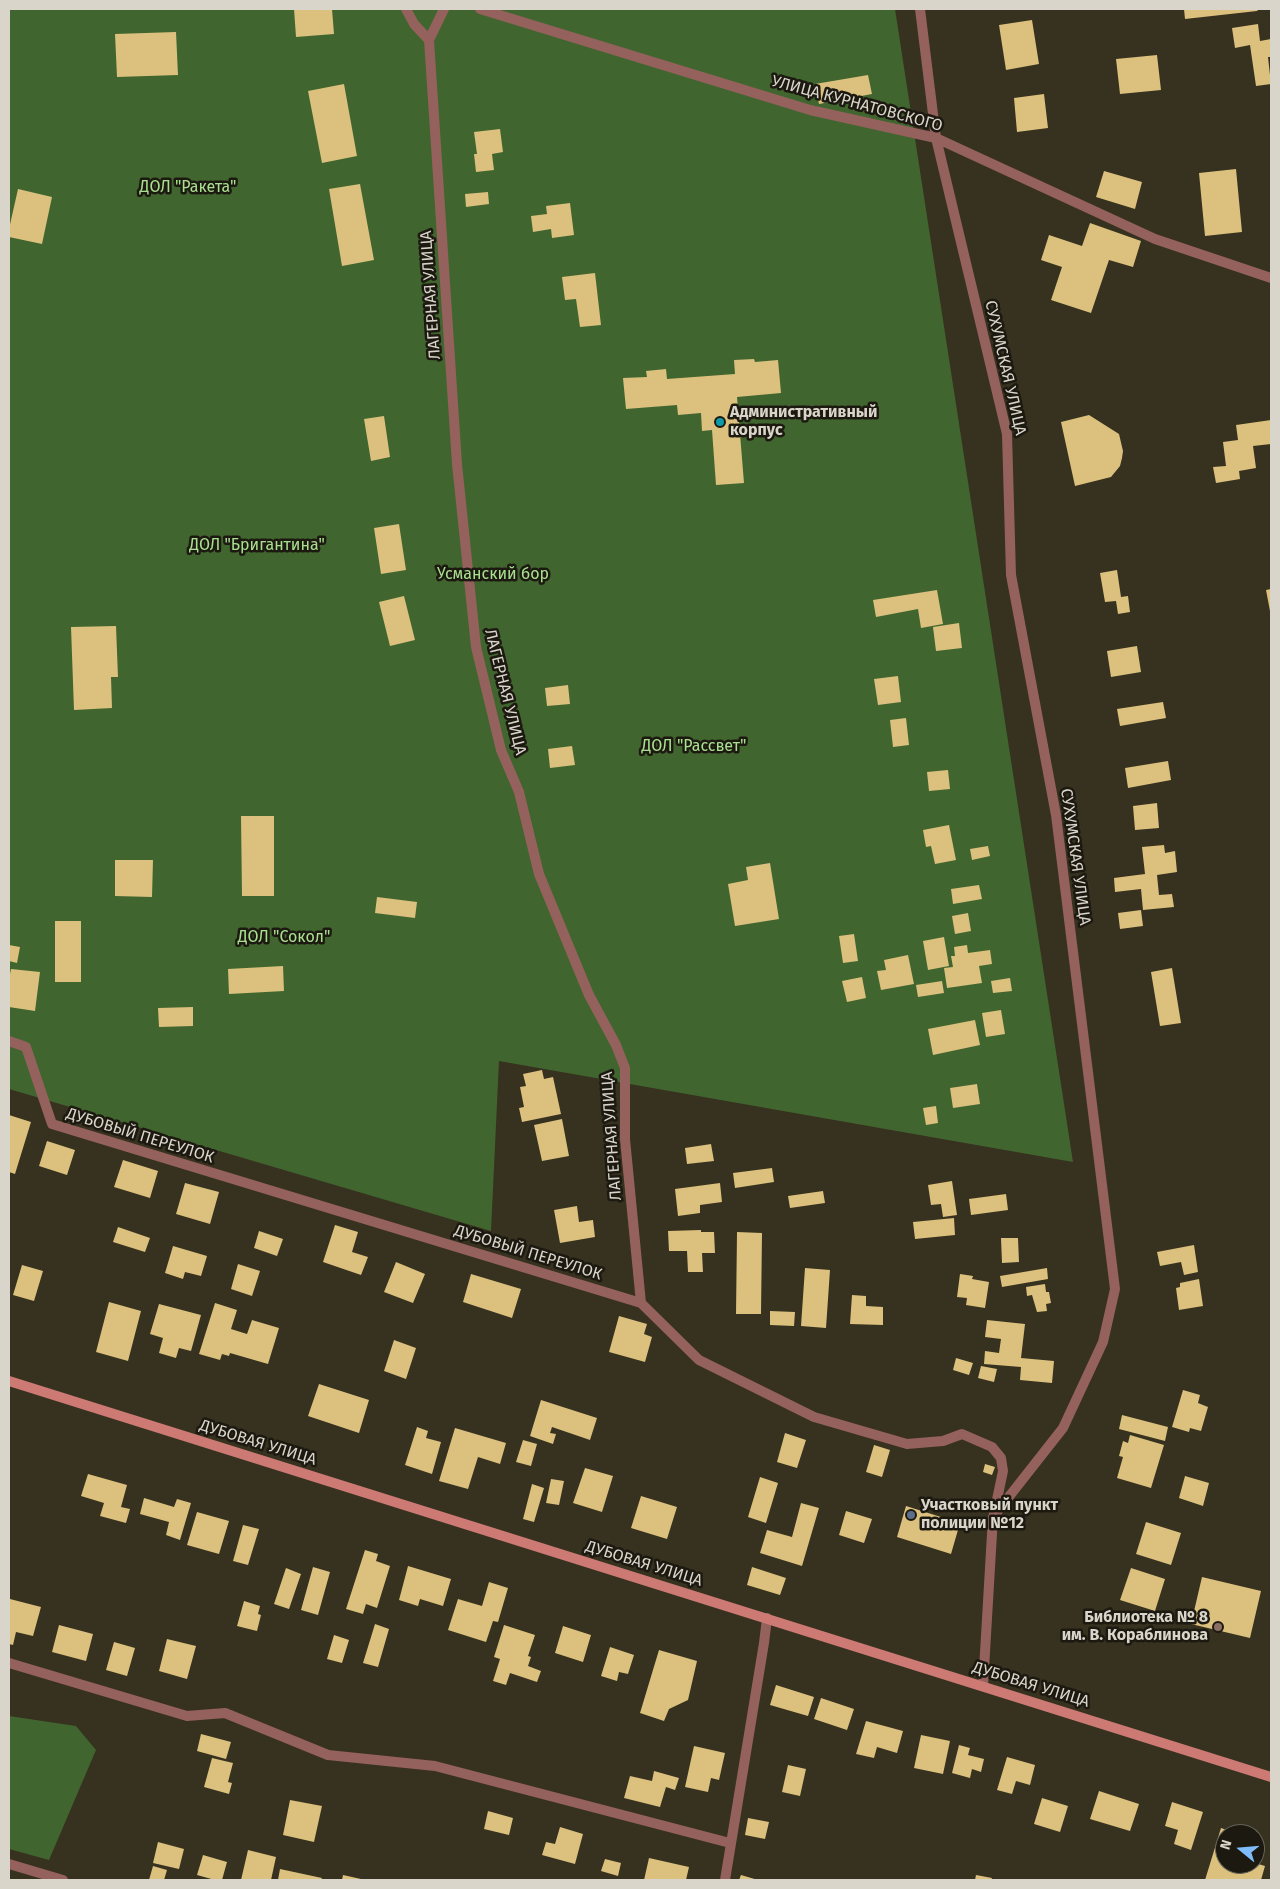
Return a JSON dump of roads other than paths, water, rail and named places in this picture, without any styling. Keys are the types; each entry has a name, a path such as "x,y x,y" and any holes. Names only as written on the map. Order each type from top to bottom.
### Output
{"street":[{"path":"406,9 414,24 429,40"},
{"name":"ЛАГЕРНАЯ УЛИЦА","path":"444,9 429,40 457,464 476,647 501,750 519,792 539,874 589,995 616,1045 625,1068 625,1139 641,1303"},
{"name":"УЛИЦА КУРНАТОВСКОГО","path":"480,9 810,110 936,138 1156,239 1271,278"},
{"name":"СУХУМСКАЯ УЛИЦА","path":"920,9 936,138 1007,434 1011,575 1056,815 1115,1289 1103,1342 1063,1428 993,1517"},
{"name":"ДУБОВЫЙ ПЕРЕУЛОК","path":"9,1041 26,1047 52,1124 641,1303 699,1360 814,1417 907,1444 942,1441 962,1434 992,1447 1001,1458 1003,1471 993,1517"},
{"name":"ДУБОВАЯ УЛИЦА","path":"9,1381 1271,1777"},
{"path":"983,1686 993,1517"},
{"path":"725,1880 767,1618"},
{"path":"9,1663 187,1716 224,1713 328,1755 435,1766 730,1842"},
{"path":"9,1864 63,1880"}],"place":[{"name":"Административный корпус","path":"720,422"},
{"name":"Участковый пункт полиции №12","path":"911,1515"},
{"name":"Библиотека № 8 им. В. Кораблинова","path":"1218,1627"}],"park label":[{"name":"ДОЛ \"Ракета\"","path":"188,188"},
{"name":"ДОЛ \"Бригантина\"","path":"257,546"},
{"name":"Усманский бор","path":"493,575"},
{"name":"ДОЛ \"Рассвет\"","path":"694,747"},
{"name":"ДОЛ \"Сокол\"","path":"284,938"}]}
